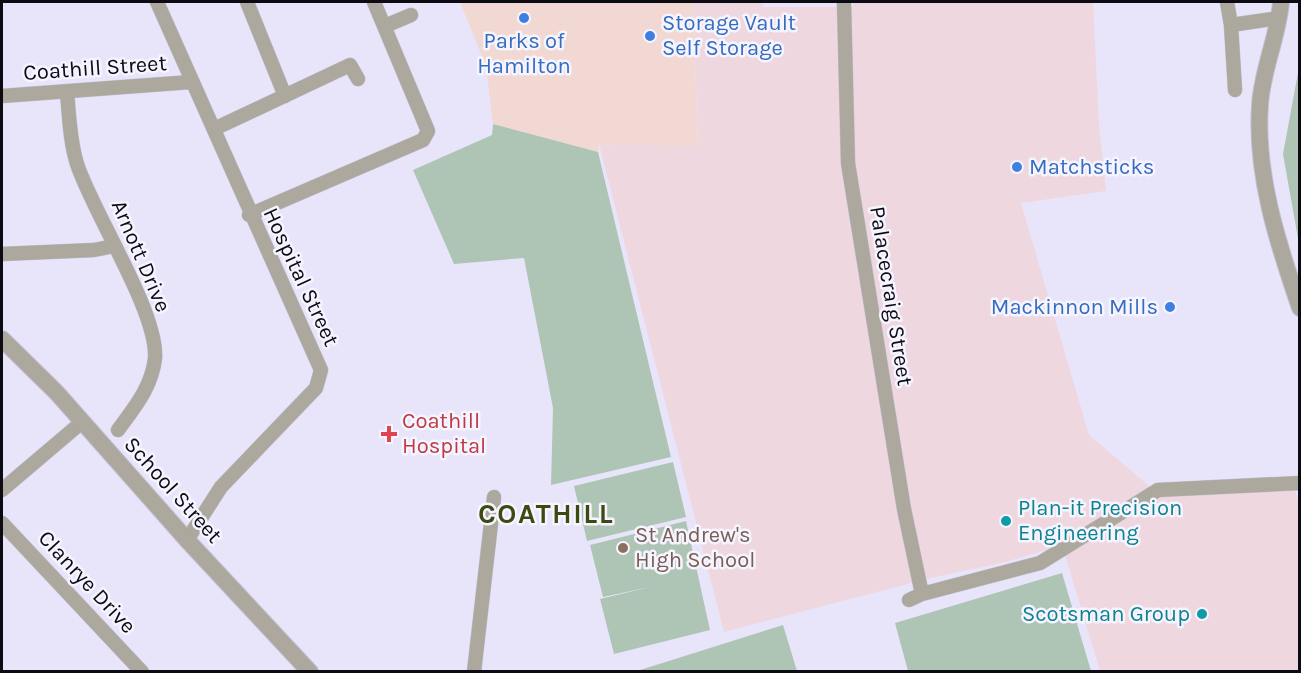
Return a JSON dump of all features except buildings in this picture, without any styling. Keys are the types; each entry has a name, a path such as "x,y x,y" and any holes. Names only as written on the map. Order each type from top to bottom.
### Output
{"street":[{"name":"Hospital Street","path":"157,2 214,129 249,215 321,370 316,388 221,487 187,540"},
{"path":"247,2 285,96"},
{"path":"249,215 423,140 428,131 375,2"},
{"name":"Palacecraig Street","path":"844,2 849,171 904,509 915,597 1040,563 1158,490 1299,483"},
{"path":"1227,2 1231,25 1234,90"},
{"path":"1231,25 1280,10 1260,104 1261,155 1282,256 1299,308"},
{"path":"384,26 411,15"},
{"path":"214,129 351,64 358,79"},
{"name":"Coathill Street","path":"2,94 67,92 191,82"},
{"name":"Arnott Drive","path":"67,92 77,164 143,310 155,357 147,390 118,430"},
{"path":"2,255 94,250 114,246"},
{"name":"School Street","path":"2,339 57,393 187,540 310,672"},
{"path":"2,490 82,422"},
{"path":"474,672 494,496"},
{"name":"Clanrye Drive","path":"2,523 142,672"}],"shaded area":[{"path":"460,2 693,2 698,150 599,144 598,152 493,124 486,66"},
{"path":"693,2 763,2 763,7 853,7 853,2 1093,2 1099,125 1106,191 1021,203 1089,435 1161,496 1295,489 1300,507 1299,671 1100,671 1062,545 1006,562 931,578 724,632 599,144 698,146"}],"green space":[{"path":"1299,67 1299,244 1283,154"},
{"path":"493,124 598,152 671,457 551,485 553,408 524,258 454,264 413,170 492,135"},
{"path":"673,462 686,517 587,541 574,486"},
{"path":"686,521 710,630 614,654 600,599 650,587 603,597 590,545"},
{"path":"1062,573 1091,671 908,671 895,623"},
{"path":"783,625 797,671 637,671"}],"place":[{"name":"Parks of Hamilton","path":"524,18"},
{"name":"Storage Vault Self Storage","path":"650,36"},
{"name":"Matchsticks","path":"1017,167"},
{"name":"Mackinnon Mills","path":"1170,307"},
{"name":"Coathill Hospital","path":"389,434"},
{"name":"Plan-it Precision Engineering","path":"1006,521"},
{"name":"St Andrew's High School","path":"623,548"},
{"name":"Scotsman Group","path":"1202,614"}],"district":[{"name":"COATHILL","path":"546,513"}]}
